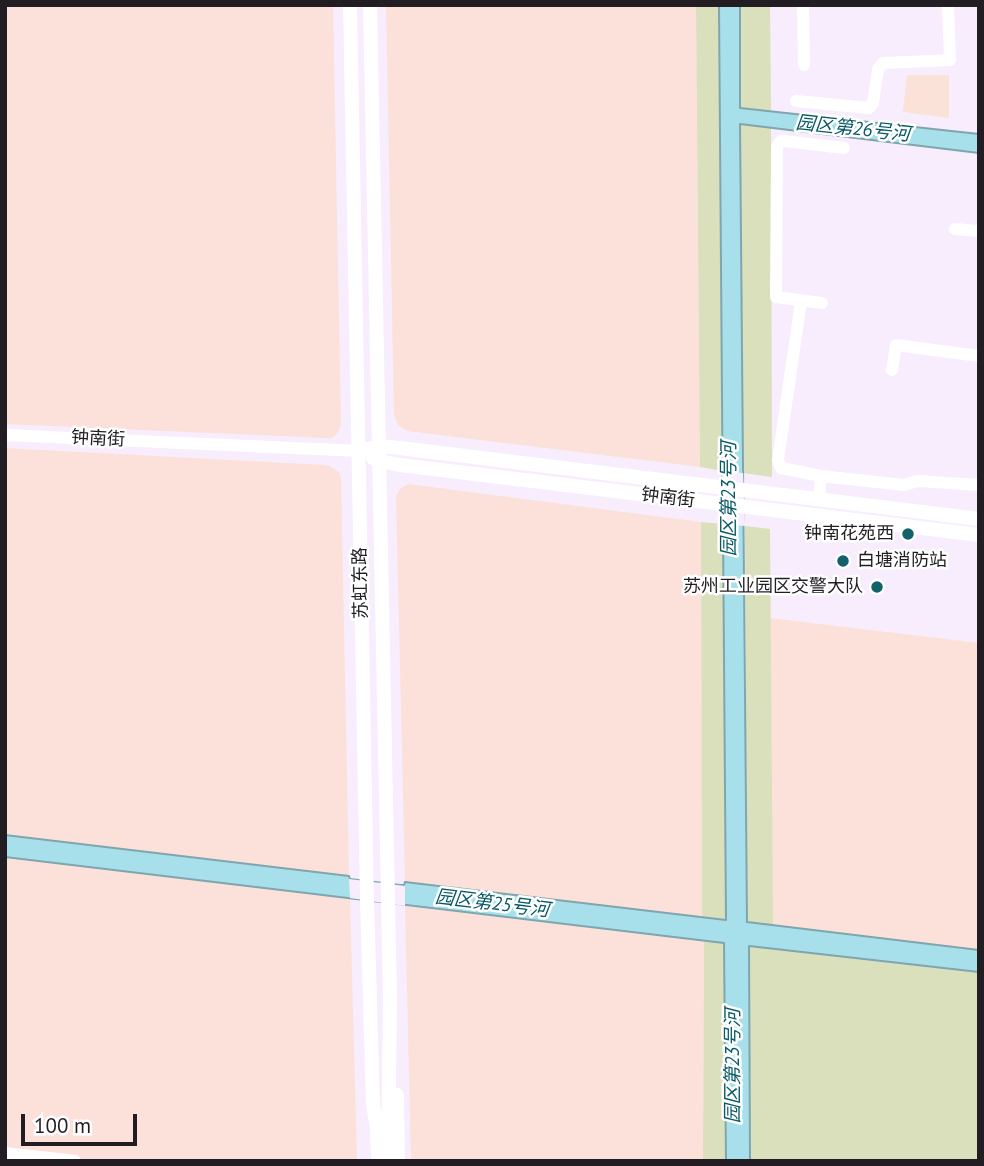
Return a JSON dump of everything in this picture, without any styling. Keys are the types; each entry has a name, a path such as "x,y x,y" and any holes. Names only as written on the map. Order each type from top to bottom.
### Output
{"main road":[{"name":"苏虹东路","path":"350,5 366,881 373,1105 378,1161"},
{"name":"苏虹东路","path":"370,5 390,999 388,1161"},
{"name":"钟南街","path":"359,452 380,446 979,519"},
{"name":"钟南街","path":"359,452 380,461 979,535"},
{"path":"390,999 396,1033 398,1161"},
{"path":"369,1161 369,1126 373,1105"}],"street":[{"path":"803,5 804,65"},
{"path":"796,101 869,108 873,103 878,69 883,63 950,60 948,5"},
{"path":"822,303 776,297 777,146 784,141 844,148"},
{"path":"955,229 979,231"},
{"path":"801,301 778,460 781,468 821,476 904,485 917,481 979,485"},
{"path":"892,370 896,345 979,356"},
{"name":"钟南街","path":"5,435 359,452"},
{"path":"819,499 821,476"},
{"path":"5,1153 75,1161"}],"shaded area":[{"path":"5,5 333,5 341,425 332,438 5,424"},
{"path":"386,5 696,5 700,467 407,431 398,425 394,415"},
{"path":"907,75 949,75 949,118 903,112"},
{"path":"5,448 324,465 339,472 349,876 5,835"},
{"path":"408,484 701,522 702,917 405,882 396,496 400,489"},
{"path":"770,618 979,643 979,950 773,925"},
{"path":"5,857 350,898 357,1161 5,1161"},
{"path":"405,906 704,941 703,1161 411,1161"}],"green space":[{"path":"696,5 719,5 722,471 700,467"},
{"path":"740,5 770,5 771,111 740,108"},
{"path":"740,124 771,128 772,477 743,473"},
{"path":"701,522 723,524 726,920 702,917"},
{"path":"745,526 770,529 773,925 747,922"},
{"path":"704,941 725,943 726,1161 703,1161"},
{"path":"749,946 979,972 979,1161 750,1161"}],"water":[{"path":"719,5 740,5 740,108 979,134 979,153 740,124 747,922 979,950 979,972 749,946 750,1161 726,1161 724,943 5,857 5,835 349,876 350,879 400,885 405,882 726,920"}],"pier":[{"path":"722,471 743,473 745,526 723,524"},
{"path":"349,879 405,886 405,906 350,898"}],"place":[{"name":"钟南花苑西","path":"908,534"},
{"name":"白塘消防站","path":"843,561"},
{"name":"苏州工业园区交警大队","path":"877,587"}],"water label":[{"name":"园区第26号河","path":"853,129"},
{"name":"园区第23号河","path":"730,499"},
{"name":"园区第25号河","path":"492,904"},
{"name":"园区第23号河","path":"734,1066"}]}
